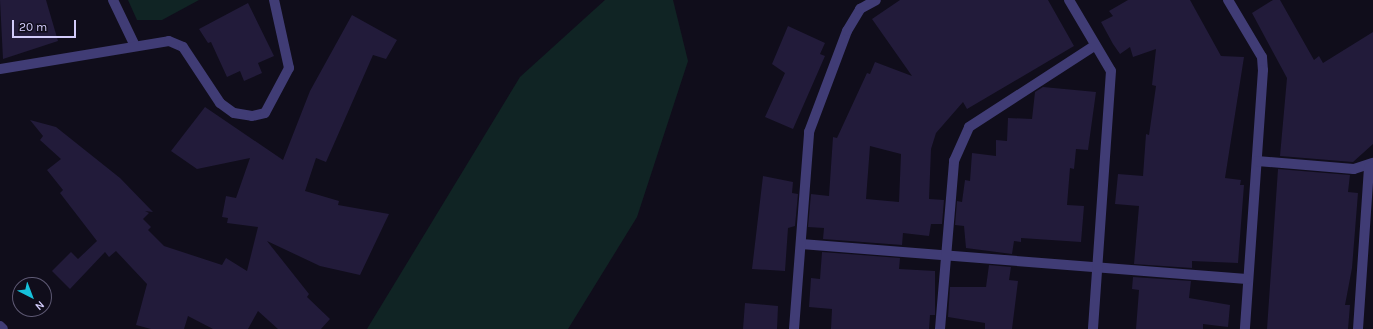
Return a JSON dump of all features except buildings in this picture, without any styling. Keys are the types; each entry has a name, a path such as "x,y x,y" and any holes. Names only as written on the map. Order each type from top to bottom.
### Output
{"street":[{"path":"113,0 135,46"},
{"path":"0,69 168,41 183,47 220,103 234,113 252,116 266,113 289,68 274,0"},
{"path":"794,329 809,132 847,31 860,9 876,0"},
{"path":"1069,0 1094,46 1111,71 1093,329"},
{"path":"1228,0 1262,57 1257,161 1247,279 1245,329"},
{"path":"940,329 954,161 969,127 1094,46"},
{"path":"1257,161 1371,165 1358,329"},
{"path":"801,244 945,258 1247,279"},
{"path":"0,326 3,329"}],"green space":[{"path":"128,0 199,0 162,20 137,20"},
{"path":"605,0 673,0 688,61 637,217 568,329 367,329 520,77"}]}
